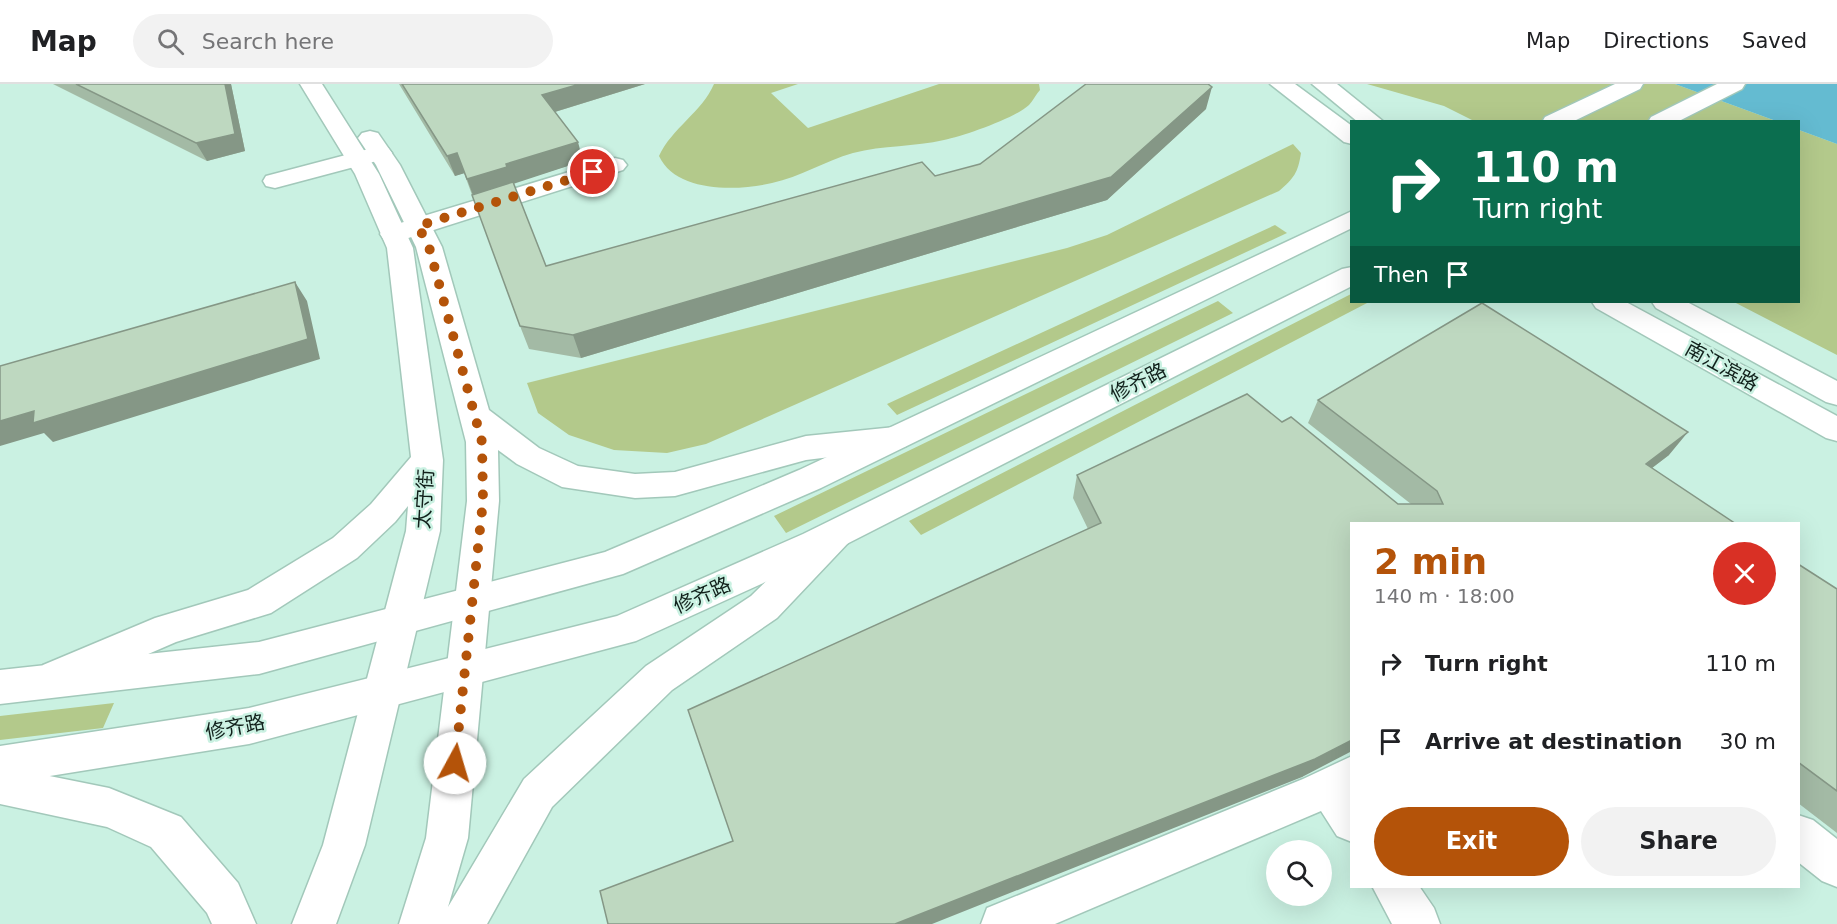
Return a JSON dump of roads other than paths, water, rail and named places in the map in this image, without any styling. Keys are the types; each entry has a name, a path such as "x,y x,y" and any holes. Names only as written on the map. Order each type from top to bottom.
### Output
{"street":[{"name":"太守街","path":"311,84 369,156"},
{"name":"太守街","path":"336,84 369,156 368,174 406,230 429,247 478,418 482,442 483,501 447,838 421,924"},
{"path":"1281,84 1350,136"},
{"path":"1323,84 1370,120"},
{"path":"1557,120 1632,84"},
{"path":"1663,120 1734,84"},
{"path":"275,180 369,156"},
{"path":"406,230 615,165"},
{"path":"0,687 259,658 611,564 810,479 1350,219"},
{"name":"太守街","path":"314,924 344,845 423,531 427,460 400,248 406,230"},
{"name":"修齐路","path":"0,765 249,726 623,630 837,533 1350,276"},
{"name":"南江滨路","path":"1608,303 1837,430"},
{"name":"南江滨路","path":"1668,303 1837,394"},
{"path":"478,418 528,456 573,478 635,486 675,484 806,448 895,438"},
{"path":"42,683 168,629 258,602 345,548 383,513 427,460"},
{"path":"463,924 538,793 659,678 764,607 837,533"},
{"path":"1002,924 1340,781 1350,815"},
{"path":"0,785 108,808 166,832 223,897 234,924"},
{"path":"1800,837 1837,866"},
{"path":"1394,888 1418,924"}],"water":[{"path":"1675,84 1837,84 1837,144 1800,130 1800,120 1773,120"}]}
